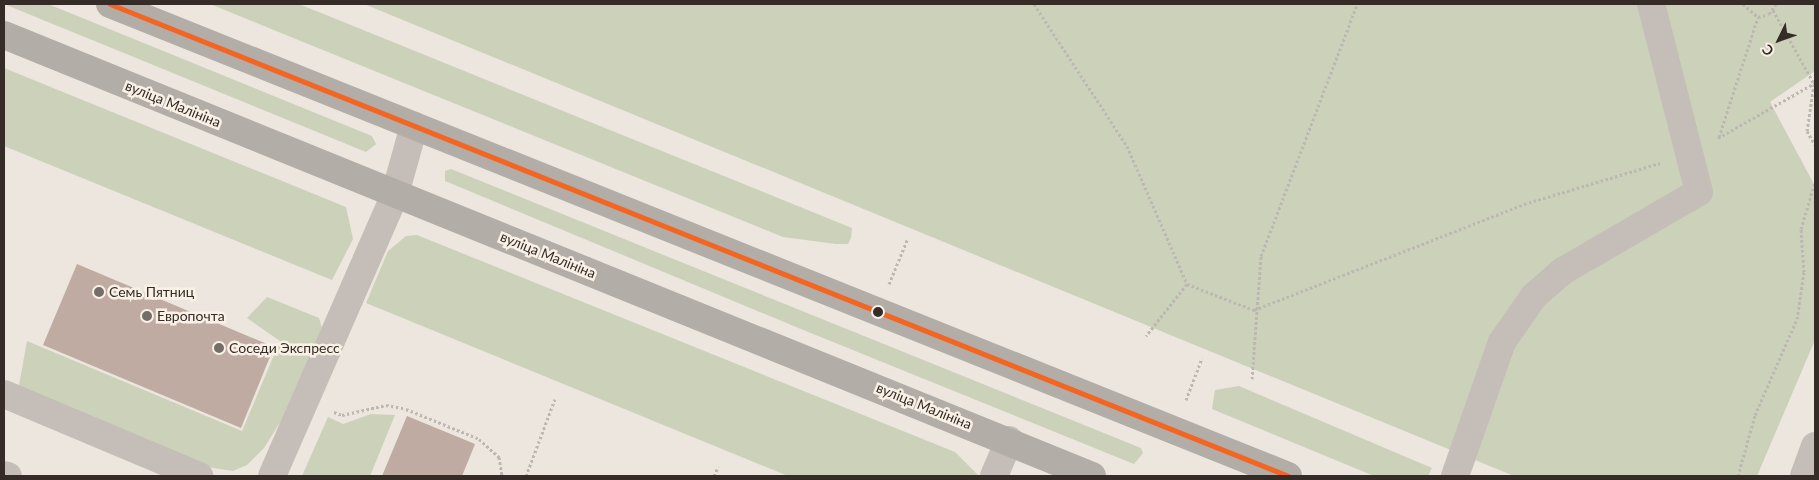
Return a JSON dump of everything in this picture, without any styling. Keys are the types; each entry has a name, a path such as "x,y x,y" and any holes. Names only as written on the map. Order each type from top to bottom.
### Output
{"main road":[{"path":"110,4 1288,476"},
{"name":"вуліца Малініна","path":"4,35 1009,440 1092,476"}],"street":[{"path":"1455,476 1502,342 1534,296 1563,271 1699,192 1651,4"},
{"path":"272,476 395,194 414,126"},
{"path":"4,394 199,476"},
{"path":"994,476 1009,440"},
{"path":"1804,476 1815,446"},
{"path":"4,474 8,476"}],"path":[{"path":"1034,4 1127,146 1187,284 1254,310 1524,204 1689,154 1814,83"},
{"path":"1252,379 1254,310 1261,256 1357,4"},
{"path":"1743,4 1758,17"},
{"path":"1719,137 1758,17 1773,10 1776,4"},
{"path":"1773,10 1814,83 1808,131 1815,145"},
{"path":"1738,476 1755,415 1798,319 1804,272 1801,229 1815,182"},
{"path":"878,312 908,238"},
{"path":"1146,336 1187,284"},
{"path":"1186,400 1202,358"},
{"path":"526,476 556,399"},
{"path":"342,415 386,405 406,408 479,439 499,457 502,476"},
{"path":"714,476 718,466"}],"green space":[{"path":"4,4 48,4 372,136 376,144 366,152"},
{"path":"210,4 299,4 852,228 851,238 848,244 836,244 783,237"},
{"path":"364,4 1815,4 1815,71 1770,102 1815,186 1815,340 1757,476 1514,476"},
{"path":"4,68 346,207 353,239 332,280 4,146"},
{"path":"451,169 1141,448 1143,453 1134,464 796,327 445,181 445,171"},
{"path":"417,235 955,452 979,476 788,476 366,303 388,251 406,236"},
{"path":"267,297 319,318 322,328 281,421 264,448 247,465 233,471 201,466 27,396 19,385 27,341 242,431 280,341 247,318"},
{"path":"1239,386 1432,468 1428,476 1374,476 1212,409 1215,390"},
{"path":"371,414 395,415 370,476 302,476 328,417 343,424"}],"building":[{"path":"77,264 274,347 241,428 43,345"},
{"path":"407,416 475,444 462,476 382,476"}],"transit line":[{"path":"110,4 1288,476"}],"place":[{"name":"Семь Пятниц","path":"99,292"},
{"name":"Европочта","path":"147,316"},
{"name":"Соседи Экспресс","path":"219,348"}]}
